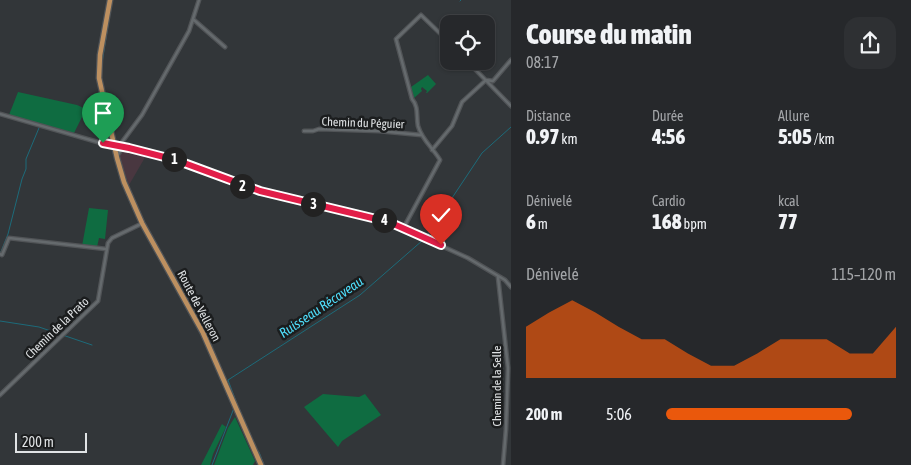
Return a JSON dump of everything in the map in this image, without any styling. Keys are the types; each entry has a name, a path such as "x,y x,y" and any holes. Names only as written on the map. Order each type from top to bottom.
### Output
{"main road":[{"name":"Route de Velleron","path":"110,0 99,68 101,86 117,158 127,191 142,223 203,333 261,465"}],"street":[{"path":"117,158 119,151 142,115 194,20 199,0"},
{"name":"Chemin du Péguier","path":"404,227 440,162 439,157 421,135 417,118 417,106 412,99 396,39 421,15 440,33"},
{"path":"194,20 225,47"},
{"path":"486,80 493,81 511,60"},
{"path":"476,70 511,106"},
{"path":"432,150 452,126 462,102 486,80"},
{"path":"0,114 99,142 176,160 260,191 404,227 468,258 511,286"},
{"name":"Chemin du Péguier","path":"304,131 313,132 319,129 379,131 421,135"},
{"path":"99,142 108,140 112,134"},
{"path":"108,140 114,144"},
{"path":"0,254 2,255 9,238 106,249 112,238 142,223"},
{"name":"Chemin de la Prato","path":"0,395 98,300 106,249"},
{"name":"Chemin de la Selle","path":"498,276 508,368 503,465"}],"shaded area":[{"path":"123,149 147,154 129,185 119,159"}],"green space":[{"path":"428,75 436,84 427,93 422,87 422,91 414,98 411,87"},
{"path":"18,92 77,105 86,109 74,133 9,115"},
{"path":"89,208 108,210 105,239 99,238 97,247 82,246"},
{"path":"323,394 359,397 365,394 381,415 342,441 338,447 304,407"},
{"path":"235,417 255,461 253,465 214,465 228,428"},
{"path":"222,424 226,427 213,454 210,465 201,465"}],"waterway":[{"path":"102,63 112,0"},
{"path":"101,75 102,83"},
{"name":"Ruisseau Récaveau","path":"426,237 482,153 511,127"},
{"path":"0,254 8,234 26,169 26,159 39,128"},
{"name":"Ruisseau Récaveau","path":"237,404 228,380 360,295 423,240"},
{"path":"0,321 39,327 92,345"},
{"path":"212,465 234,408"},
{"path":"259,452 264,465"}],"route":[{"path":"103,143 176,160 260,191 389,222 441,245"}]}
